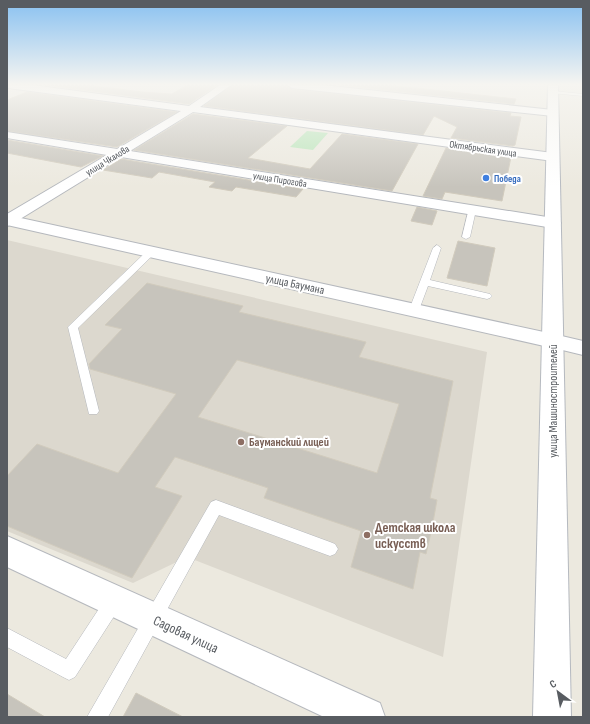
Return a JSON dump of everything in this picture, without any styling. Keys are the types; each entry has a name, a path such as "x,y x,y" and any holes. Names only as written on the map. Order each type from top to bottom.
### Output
{"street":[{"name":"улица Чкалова","path":"7,220 176,119"},
{"name":"Октябрьская улица","path":"266,119 553,157"},
{"name":"улица Машиностроителей","path":"552,717 568,344 553,224 553,119"},
{"name":"улица Пирогова","path":"7,135 553,224"},
{"name":"улица Баумана","path":"7,220 568,344"},
{"name":"Садовая улица","path":"7,551 366,717"}],"lane":[{"path":"466,237 472,210"},
{"path":"414,310 436,248"},
{"path":"93,411 73,327 151,252"},
{"path":"424,282 487,296"},
{"path":"97,717 216,507 330,549"},
{"path":"7,637 69,671 115,601"}],"shaded area":[{"name":"Бауманский лицей","path":"7,240 487,352 443,657 187,557 133,583 7,531"}],"green space":[{"path":"307,131 328,133 313,150 290,147"}],"building":[{"path":"7,119 165,119 117,147 7,131"},
{"path":"185,119 230,119 287,126 248,158 310,169 342,134 418,144 392,191 134,150"},
{"path":"301,119 432,119 423,135"},
{"path":"440,119 521,119 515,145 513,146 451,138 457,127"},
{"path":"7,140 103,156 81,167 7,153"},
{"path":"446,148 511,157 502,201 445,192 442,199 423,196"},
{"path":"121,159 303,189 296,197 236,187 232,191 209,187 215,182 159,172 152,178 103,170"},
{"path":"417,207 437,211 432,225 411,221"},
{"path":"458,241 495,248 487,286 447,278"},
{"path":"147,283 243,306 239,312 366,342 359,357 453,381 430,498 437,500 432,528 426,554 420,552 413,589 351,567 361,531 264,498 268,488 175,457 155,487 182,496 132,578 7,526 7,476 37,444 118,473 176,394 90,369 89,364 122,329 105,325","holes":["237,360 399,404 377,473 198,417"]},
{"path":"136,693 183,717 123,717"},
{"path":"7,694 45,717 7,717"}],"place":[{"name":"Победа","path":"486,178"},
{"name":"Бауманский лицей","path":"241,442"},
{"name":"Детская школа искусств","path":"367,535"}]}
